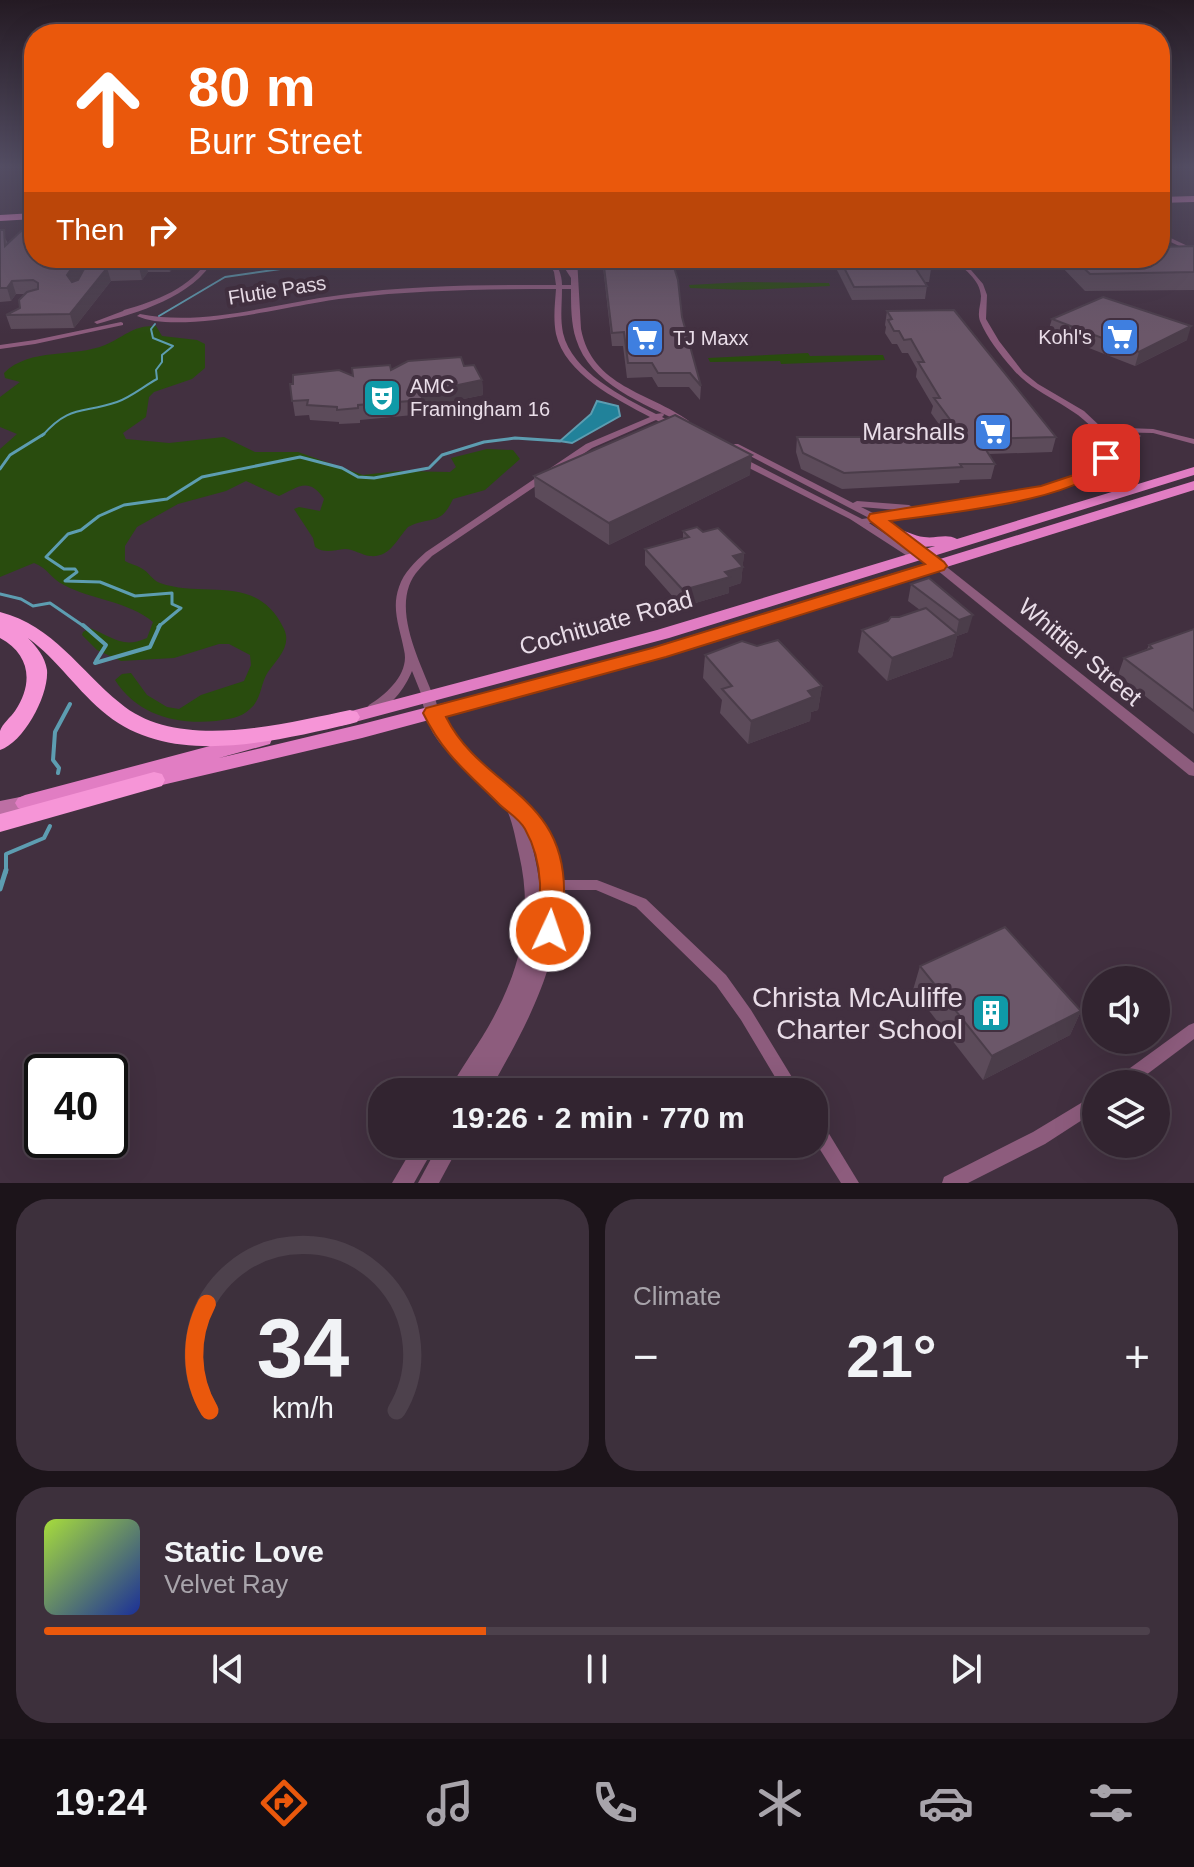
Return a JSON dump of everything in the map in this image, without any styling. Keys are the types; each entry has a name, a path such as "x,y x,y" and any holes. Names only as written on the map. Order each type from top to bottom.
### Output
{"highway":[{"path":"0,618 48,642 119,714 152,730 182,736 222,736 350,717"},
{"path":"0,630 28,648 38,672 31,703 0,742"},
{"path":"0,823 154,780"}],"main road":[{"name":"Cochituate Road","path":"0,808 154,780 431,705 659,652 1034,521 1194,471"},
{"name":"Cochituate Road","path":"926,560 1194,485"},
{"path":"897,533 917,541 939,542 1034,521"},
{"name":"Cochituate Road","path":"25,803 124,774 350,717 431,705"}],"street":[{"path":"1170,240 1194,251"},
{"path":"0,347 42,341 132,320 153,303 203,274 206,268"},
{"path":"556,268 560,287 558,323 566,349 588,374 634,405 681,429"},
{"path":"567,268 575,283"},
{"path":"574,268 579,337 588,357 616,383 695,426"},
{"path":"862,522 1028,494 1086,476 1100,467 1106,458 1108,448 1101,433 1087,418 1020,373 985,322 982,290 968,268"},
{"name":"Flutie Pass","path":"132,320 222,315 348,296 560,287 575,283"},
{"path":"42,341 153,303"},
{"path":"126,311 132,320"},
{"path":"111,316 110,322 132,320"},
{"name":"Flutie Pass","path":"132,320 176,318"},
{"path":"633,426 637,417 634,405"},
{"path":"468,1078 500,1026 519,987 532,938 547,855 537,829 525,811 511,802 443,736 398,607 403,583 411,570 429,554 585,449 667,411"},
{"path":"1101,433 1153,431 1194,442"},
{"path":"1101,433 1152,437 1194,450"},
{"path":"732,444 876,518 926,560"},
{"path":"732,456 862,522 926,560"},
{"path":"840,500 877,507 959,506"},
{"name":"Whittier Street","path":"926,560 1194,771"},
{"path":"350,717 380,705 395,691 407,671 411,645"},
{"path":"487,1078 518,1022 542,965 552,915 543,884"},
{"path":"543,884 580,884 611,889 641,903 727,988 784,1078"},
{"path":"1140,1070 1194,1030"},
{"path":"950,1183 1039,1138 1082,1111"},
{"path":"828,1147 851,1183"},
{"path":"402,1183 417,1158"},
{"path":"428,1183 442,1158"}],"green space":[{"path":"829,283 830,286 748,290 690,288 689,285"},
{"path":"156,326 162,336 197,340 205,344 205,368 192,379 154,392 149,397 146,417 123,433 126,439 169,443 224,437 255,452 298,452 363,475 397,471 450,472 456,467 451,458 487,449 513,450 520,459 485,490 453,499 444,514 408,527 392,547 377,556 348,549 326,551 315,547 313,538 294,509 320,511 324,499 313,487 307,486 279,496 246,481 226,491 178,504 137,527 125,546 125,561 144,570 160,583 229,591 260,600 273,611 284,629 285,647 265,677 257,701 243,714 225,720 186,721 159,715 134,702 115,680 122,674 131,673 147,695 167,707 179,709 201,695 244,681 251,665 250,655 229,644 219,644 174,658 121,661 97,650 82,635 83,632 90,628 124,642 138,641 147,638 153,622 132,609 64,585 34,563 0,577 0,449 17,434 0,427 0,397 20,382 5,378 4,373 26,359 93,349 135,329"},
{"path":"808,353 810,356 883,355 885,360 781,364 780,361 710,362 708,358"}],"water":[{"path":"597,401 618,406 620,416 572,443 560,441 591,414"}],"building":[{"path":"0,230 4,230 5,246 24,231 24,268 72,268 67,275 72,282 78,280 83,268 107,268 70,314 6,315 20,308 19,300 27,292 38,289 38,283 33,280 12,281 7,288 0,288"},
{"path":"1194,246 1194,272 1090,274 1084,268 1170,268 1170,247"},
{"path":"604,268 674,268 682,317 701,386 690,373 658,373 652,363 628,363 624,332 612,333"},
{"path":"844,268 931,269 916,269 927,286 854,287"},
{"path":"1103,297 1191,326 1139,352 1052,319"},
{"path":"954,310 1056,437 979,439 995,464 960,464 962,467 844,473 803,453 797,437 963,437 934,398 940,398 918,362 924,362 911,339 904,340 899,331 894,331 887,311"},
{"path":"461,357 464,366 474,365 482,380 420,393 423,400 358,405 358,408 337,410 337,407 307,405 308,400 292,401 290,384 293,384 293,375 339,370 353,376 352,368 390,365 391,370 408,361"},
{"path":"675,415 752,455 609,523 534,476"},
{"path":"697,527 703,532 718,528 744,553 733,556 743,567 725,572 730,577 683,590 645,549 689,537 683,531"},
{"path":"929,578 973,615 959,620 911,584"},
{"path":"926,608 957,634 892,658 862,630 888,621 891,617"},
{"path":"1194,629 1194,711 1124,658 1152,648 1149,645"},
{"path":"778,640 822,686 808,691 813,697 751,721 722,689 732,686 705,655 742,641 757,646"},
{"name":"Christa McAuliffe Charter School","path":"1005,927 1081,1011 992,1056 920,966"}],"waterway":[{"path":"159,316 225,277 288,268"},
{"path":"44,434 69,414 117,402 157,379 156,370 162,362 162,355 173,346 153,338 151,329 155,324"},
{"path":"0,469 10,455 44,434"},
{"path":"160,626 181,608 172,604 172,593 135,596 100,582 65,581 77,572 75,569 64,569 46,557 68,534 81,530 99,516 124,505 167,499 202,477 300,457 342,468 358,477 374,478 429,468 442,455 484,442 515,438 560,441"},
{"path":"0,594 21,599 33,606 50,603 85,627"},
{"path":"83,625 106,645 96,661"},
{"path":"95,663 150,647 160,626"},
{"path":"58,773 59,768 53,760 55,732 70,704"},
{"path":"6,870 6,854 44,838 50,826"},
{"path":"0,889 6,870"}],"place":[{"name":"Kohl's","path":"1120,337"},
{"name":"TJ Maxx","path":"645,338"},
{"name":"AMC Framingham 16","path":"382,398"},
{"name":"Marshalls","path":"993,432"},
{"name":"Christa McAuliffe Charter School","path":"991,1013"}],"route":[{"path":"550,931 552,884 547,855 537,829 525,811 511,802 446,740 433,713 587,673 938,566 876,518 922,513 1045,490 1086,476 1100,467 1106,458"}]}
